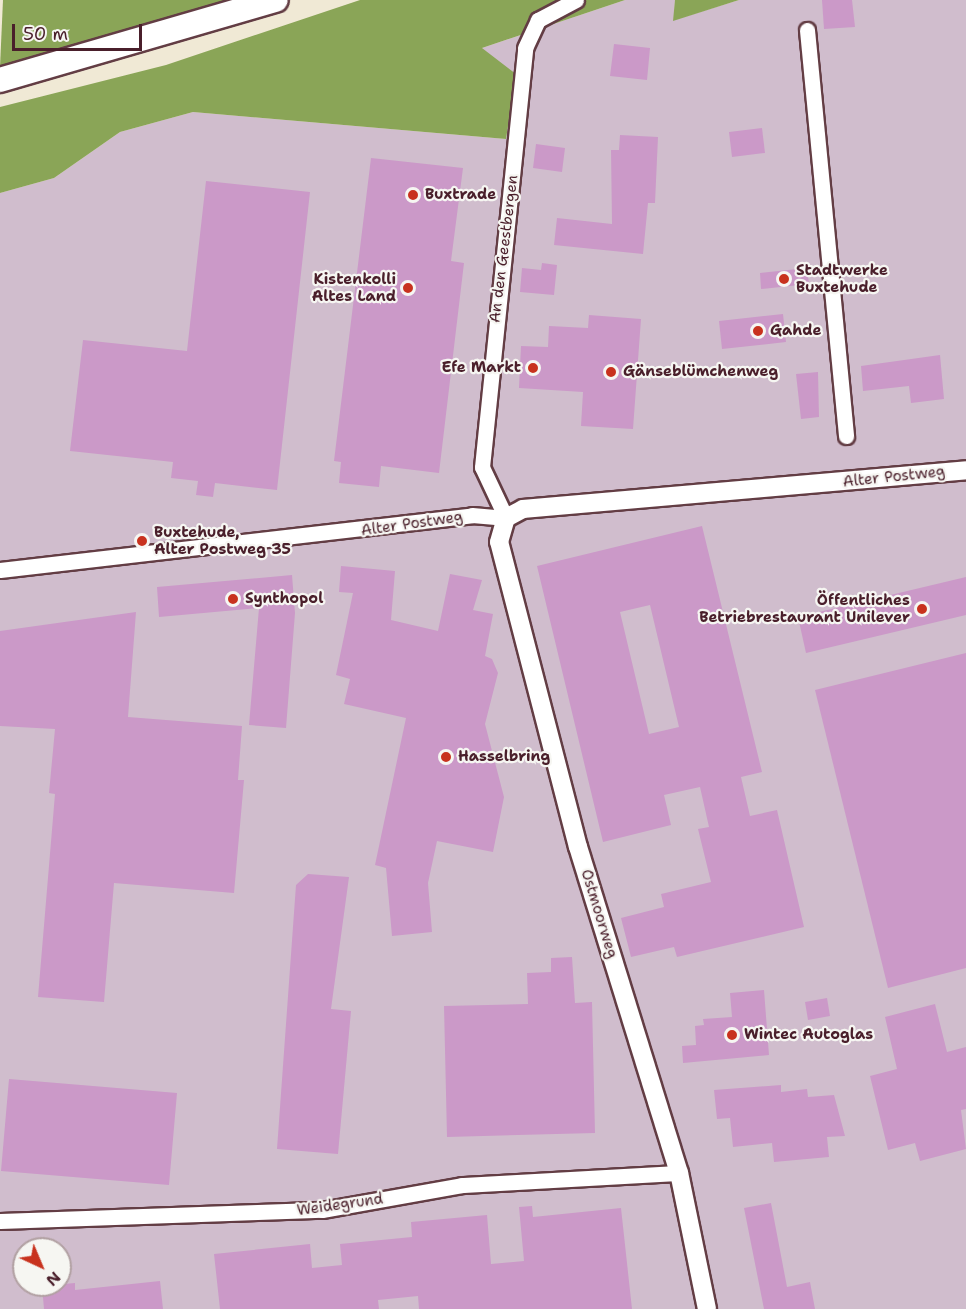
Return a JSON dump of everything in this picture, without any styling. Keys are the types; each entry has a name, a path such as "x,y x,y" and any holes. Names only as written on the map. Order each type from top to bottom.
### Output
{"main road":[{"path":"0,80 276,0"}],"street":[{"name":"An den Geestbergen","path":"506,518 489,493 482,467 525,48 538,20 576,0"},
{"path":"807,30 846,436"},
{"name":"Alter Postweg","path":"0,570 472,515 506,518 523,509 966,470"},
{"name":"Ostmoorweg","path":"506,518 500,542 578,847 679,1173 707,1309"},
{"name":"Weidegrund","path":"0,1221 322,1210 462,1185 679,1173"}],"shaded area":[{"path":"625,0 675,0 674,20 739,0 966,0 966,1309 0,1309 0,193 54,178 120,132 193,112 506,139 482,48"}],"green space":[{"path":"3,0 229,0 0,67"},
{"path":"360,0 625,0 482,48 516,74 506,139 193,112 120,132 54,178 0,193 0,107 166,65"},
{"path":"675,0 739,0 673,21"}],"building":[{"path":"822,0 852,0 855,27 824,29"},
{"path":"614,44 650,48 647,80 610,76"},
{"path":"762,128 765,153 732,157 729,132"},
{"path":"620,135 658,137 655,203 648,203 643,254 554,245 557,218 612,224 611,150 619,150"},
{"path":"536,144 565,148 562,172 533,168"},
{"path":"371,158 463,168 451,261 464,263 439,473 381,466 379,487 339,483 341,462 334,461"},
{"path":"206,181 310,192 277,490 215,483 213,497 196,495 198,481 171,478 173,462 70,451 83,340 187,351"},
{"path":"542,263 557,265 554,295 520,292 522,268 541,270"},
{"name":"Stadtwerke Buxtehude","path":"807,268 809,284 761,289 760,273"},
{"name":"Gahde","path":"783,314 786,342 722,349 719,321"},
{"name":"Gänseblümchenweg","path":"589,315 641,319 633,429 581,426 583,392 519,388 521,346 548,347 549,326 588,328"},
{"path":"940,355 944,399 911,403 909,386 863,391 861,366"},
{"path":"818,372 819,417 801,419 796,374"},
{"path":"702,526 762,772 741,777 750,816 777,810 804,927 677,957 674,947 631,957 621,918 664,907 661,894 711,882 698,829 709,827 700,787 664,795 671,825 603,842 537,566","holes":["650,605 679,727 649,734 620,612"]},
{"name":"Hasselbring","path":"341,566 395,571 391,620 438,631 450,574 482,580 473,610 493,614 485,656 492,659 498,673 485,724 504,797 493,852 437,841 428,883 432,932 392,936 386,868 375,865 406,718 344,704 350,679 336,675 353,593 339,592"},
{"path":"292,575 295,613 286,728 249,725 259,608 159,617 157,587"},
{"path":"966,577 966,615 806,653 798,617"},
{"path":"136,612 128,717 242,726 238,780 244,780 234,893 114,883 104,1002 38,997 55,794 49,793 55,729 0,726 0,631"},
{"path":"966,653 966,968 888,988 815,690"},
{"path":"308,874 349,877 331,1009 351,1011 338,1154 277,1149 296,885"},
{"path":"572,957 575,1003 592,1002 595,1133 447,1137 444,1006 528,1004 527,973 551,972 551,958"},
{"name":"Wintec Autoglas","path":"764,990 769,1055 683,1063 682,1046 696,1045 695,1026 704,1025 703,1019 732,1017 730,993"},
{"path":"827,998 830,1016 808,1020 805,1002"},
{"path":"935,1004 947,1052 966,1047 966,1109 961,1110 966,1149 920,1161 915,1143 888,1150 870,1076 897,1069 885,1017"},
{"path":"9,1079 177,1093 169,1185 1,1171"},
{"path":"781,1085 781,1092 807,1089 808,1097 834,1095 845,1136 827,1137 829,1157 774,1162 772,1143 733,1147 730,1118 717,1119 714,1090"},
{"path":"771,1203 787,1287 810,1282 815,1309 764,1309 744,1208"},
{"path":"532,1206 533,1217 621,1208 632,1309 419,1309 418,1296 378,1300 379,1309 220,1309 214,1254 310,1244 312,1268 342,1265 340,1244 412,1237 411,1222 487,1215 491,1264 524,1261 519,1207"},
{"path":"160,1281 163,1309 44,1309 43,1297 72,1297 72,1283 75,1283 75,1290"}],"place":[{"name":"Buxtrade","path":"413,195"},
{"name":"Stadtwerke Buxtehude","path":"784,279"},
{"name":"Kistenkolli Altes Land","path":"408,288"},
{"name":"Gahde","path":"758,331"},
{"name":"Efe Markt","path":"533,368"},
{"name":"Gänseblümchenweg","path":"611,372"},
{"name":"Buxtehude, Alter Postweg 35","path":"142,541"},
{"name":"Synthopol","path":"233,599"},
{"name":"Öffentliches Betriebrestaurant Unilever","path":"922,609"},
{"name":"Hasselbring","path":"446,757"},
{"name":"Wintec Autoglas","path":"732,1035"}]}
